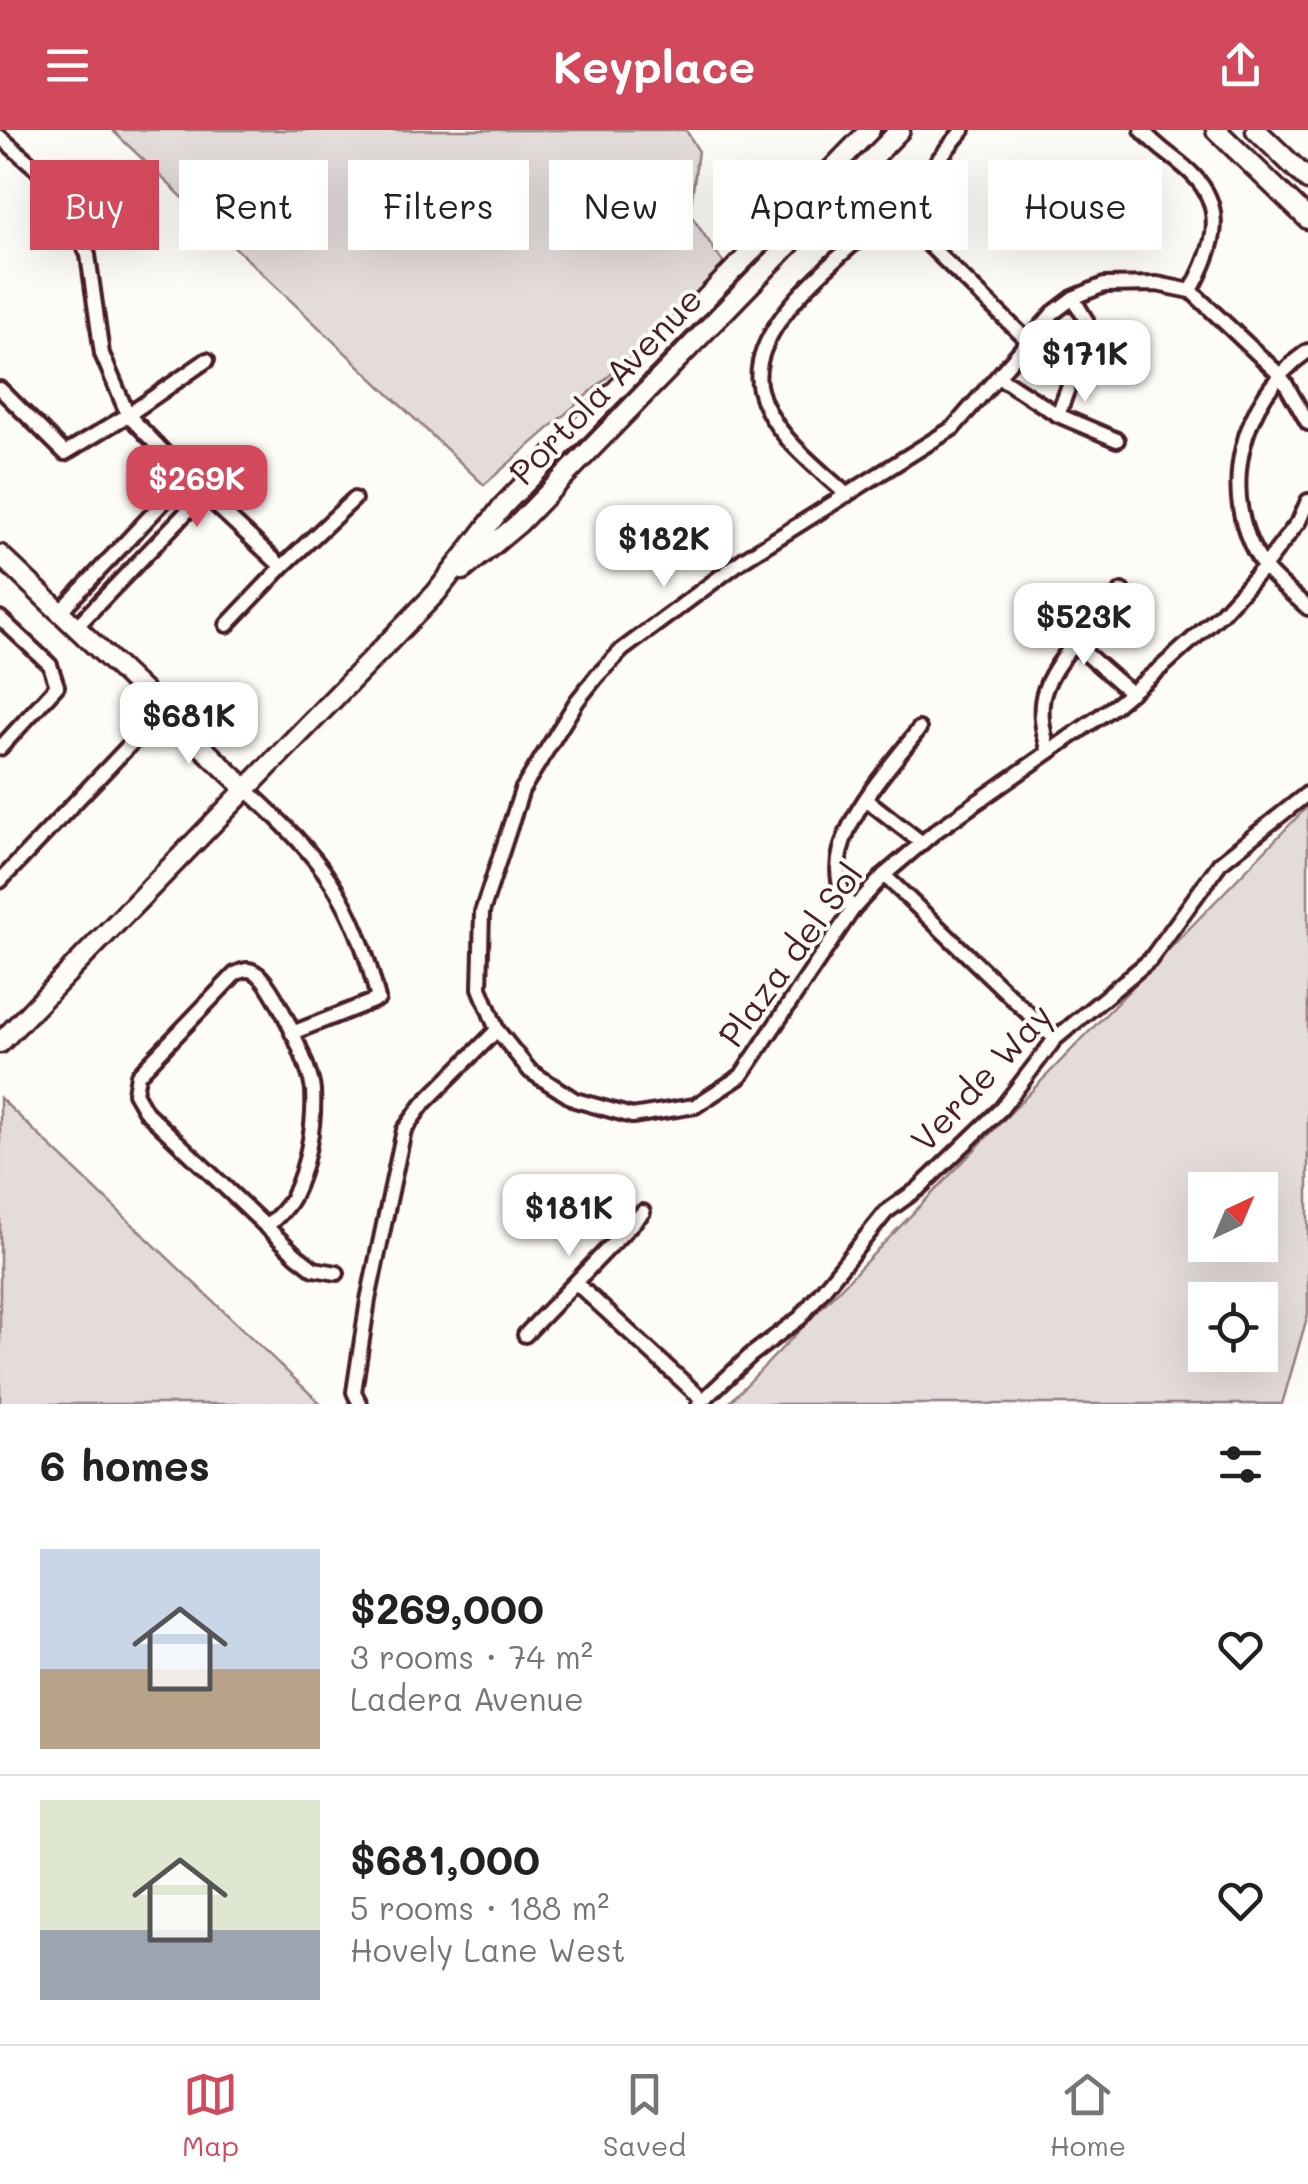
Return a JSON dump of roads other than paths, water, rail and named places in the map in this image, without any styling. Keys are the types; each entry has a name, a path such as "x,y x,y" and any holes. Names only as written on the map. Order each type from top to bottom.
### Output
{"main road":[{"name":"Portola Avenue","path":"436,593 503,506 870,130"},
{"name":"Portola Avenue","path":"0,1043 436,593 519,523 900,130"},
{"path":"1216,130 1308,218"},
{"path":"1256,130 1308,180"},
{"path":"674,362 680,344 730,292 734,284 732,274"},
{"path":"0,555 247,790"}],"street":[{"path":"937,160 963,130"},
{"path":"1142,130 1159,150 1196,178 1215,215 1210,255 1191,291 1281,376 1308,423"},
{"path":"0,137 37,169 68,211 82,240 88,255 102,354 128,415 282,567"},
{"path":"847,250 774,324 762,346 758,385 769,415 784,435 847,495"},
{"path":"934,250 1028,341"},
{"name":"Plaza del Sol","path":"1191,291 1156,284 1104,285 1073,298 1053,313 954,428 744,559 622,650 577,701 522,790 482,912 480,988 497,1030 530,1070 575,1100 632,1116 695,1106 741,1076 854,908 884,875 922,843 1131,693 1222,613 1264,567 1299,521 1308,500"},
{"path":"1058,414 1088,334 1083,312 1073,298"},
{"path":"1308,352 1290,364 1259,406 1244,440 1236,490 1246,534 1264,567 1308,608"},
{"path":"0,390 65,452 128,415 207,360"},
{"path":"1000,377 1058,414 1116,440"},
{"path":"60,612 187,476"},
{"path":"76,627 204,494"},
{"path":"227,625 354,499"},
{"path":"143,523 161,538"},
{"path":"1049,752 1042,724 1045,690 1076,645 1122,591"},
{"path":"0,618 50,665 57,686 0,748"},
{"path":"1076,645 1131,693"},
{"path":"0,881 163,710"},
{"path":"854,908 842,890 838,862 848,827 918,729"},
{"path":"247,790 318,860 337,889 368,956 378,998 292,1032"},
{"name":"Verde Way","path":"701,1402 751,1355 800,1318 886,1212 918,1189 1001,1109 1055,1039 1150,960 1220,863 1308,793"},
{"path":"867,800 922,843"},
{"path":"884,875 1055,1039"},
{"path":"266,1227 293,1196 307,1150 313,1089 308,1067 266,981 252,970 235,974 152,1060 138,1075 135,1093 146,1112 266,1227 314,1269 337,1273"},
{"path":"360,1404 354,1392 368,1300 404,1130 423,1104 497,1030"},
{"path":"525,1335 644,1212"},
{"path":"576,1283 701,1402"}]}
